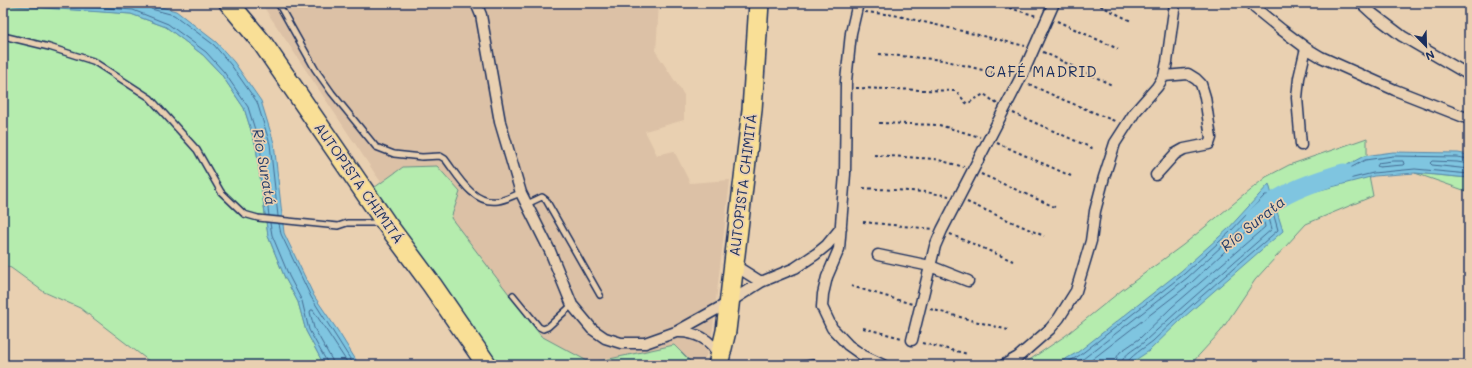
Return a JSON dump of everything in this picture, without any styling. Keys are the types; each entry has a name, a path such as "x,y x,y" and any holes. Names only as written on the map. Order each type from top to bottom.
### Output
{"highway":[{"name":"AUTOPISTA CHIMITÁ","path":"229,3 263,44 386,223 432,285 487,365"},
{"name":"AUTOPISTA CHIMITÁ","path":"719,362 726,331 728,303 734,265 752,110 759,3"}],"street":[{"path":"476,3 481,15 500,122 522,193 550,251 572,305 592,329 605,338 621,343 645,342 676,332 728,303 761,282 795,268 827,245 841,228"},
{"path":"912,340 935,246 1019,79 1054,3"},
{"path":"1004,365 1018,357 1050,329 1059,318 1076,291 1091,241 1104,177 1115,143 1135,112 1157,87 1164,76 1175,3"},
{"path":"1251,3 1266,17 1306,48 1321,57 1395,90 1469,119"},
{"path":"1361,3 1402,36 1469,75"},
{"path":"857,7 851,33 845,88 845,174 839,249 827,277 822,307 832,328 848,344 862,355 883,365"},
{"path":"1301,145 1297,98 1299,78 1306,48"},
{"path":"1156,175 1175,154 1184,149 1209,144 1211,138 1205,97 1201,84 1188,74 1164,76"},
{"path":"878,255 930,266 968,282"},
{"path":"734,265 761,282"},
{"path":"676,332 691,333 704,339 714,348 719,362"}],"lane":[{"path":"278,3 315,69 332,93 376,147 394,154 422,157 440,156 445,159 469,189 480,199 498,201 522,193"},
{"path":"3,36 49,47 93,61 150,98 197,150 221,192 244,214 258,218 338,226 347,223 386,223"},
{"path":"527,204 545,198 600,295"},
{"path":"513,295 539,327 543,329 548,327 572,305"},
{"path":"801,365 813,363 816,365"}],"path":[{"path":"1095,3 1131,20"},
{"path":"857,7 1034,48 1112,85"},
{"path":"880,54 943,60 1019,79 1059,98 1126,126"},
{"path":"845,88 956,91 967,104 984,94 1004,109 1094,149"}],"shaded area":[{"path":"261,3 659,3 656,52 684,95 684,120 645,131 657,155 674,151 690,183 730,180 711,344 702,365 510,365 376,175"}],"green space":[{"path":"3,4 131,14 166,27 203,55 221,74 244,108 256,146 268,236 285,278 298,302 306,331 324,365 152,365 149,361 80,308 44,292 11,268 3,265"},
{"path":"1367,138 1367,165 1373,196 1306,224 1255,280 1221,331 1190,365 1022,365 1065,336 1122,290 1183,245 1266,177 1289,165"},
{"path":"437,166 460,192 451,218 541,336 591,363 674,345 691,362 685,365 493,365 371,190 403,167"},
{"path":"1415,173 1469,178 1469,192"}],"water":[{"name":"Río Suratá","path":"3,3 146,3 176,11 216,42 234,62 261,101 274,143 284,233 314,296 359,365 324,365 306,331 298,302 285,278 268,236 256,146 244,108 221,74 203,55 166,27 131,14 14,6"},
{"path":"1393,152 1458,153 1469,155 1469,178 1415,173 1374,176 1274,202 1364,156"},
{"path":"1269,184 1283,231 1183,318 1149,351 1128,365 1055,365 1078,352 1181,271 1228,229"}],"waterway":[{"name":"Río Surata","path":"1255,218 1281,197 1317,181 1344,173"}],"district":[{"name":"CAFÉ MADRID","path":"1041,72"}]}
